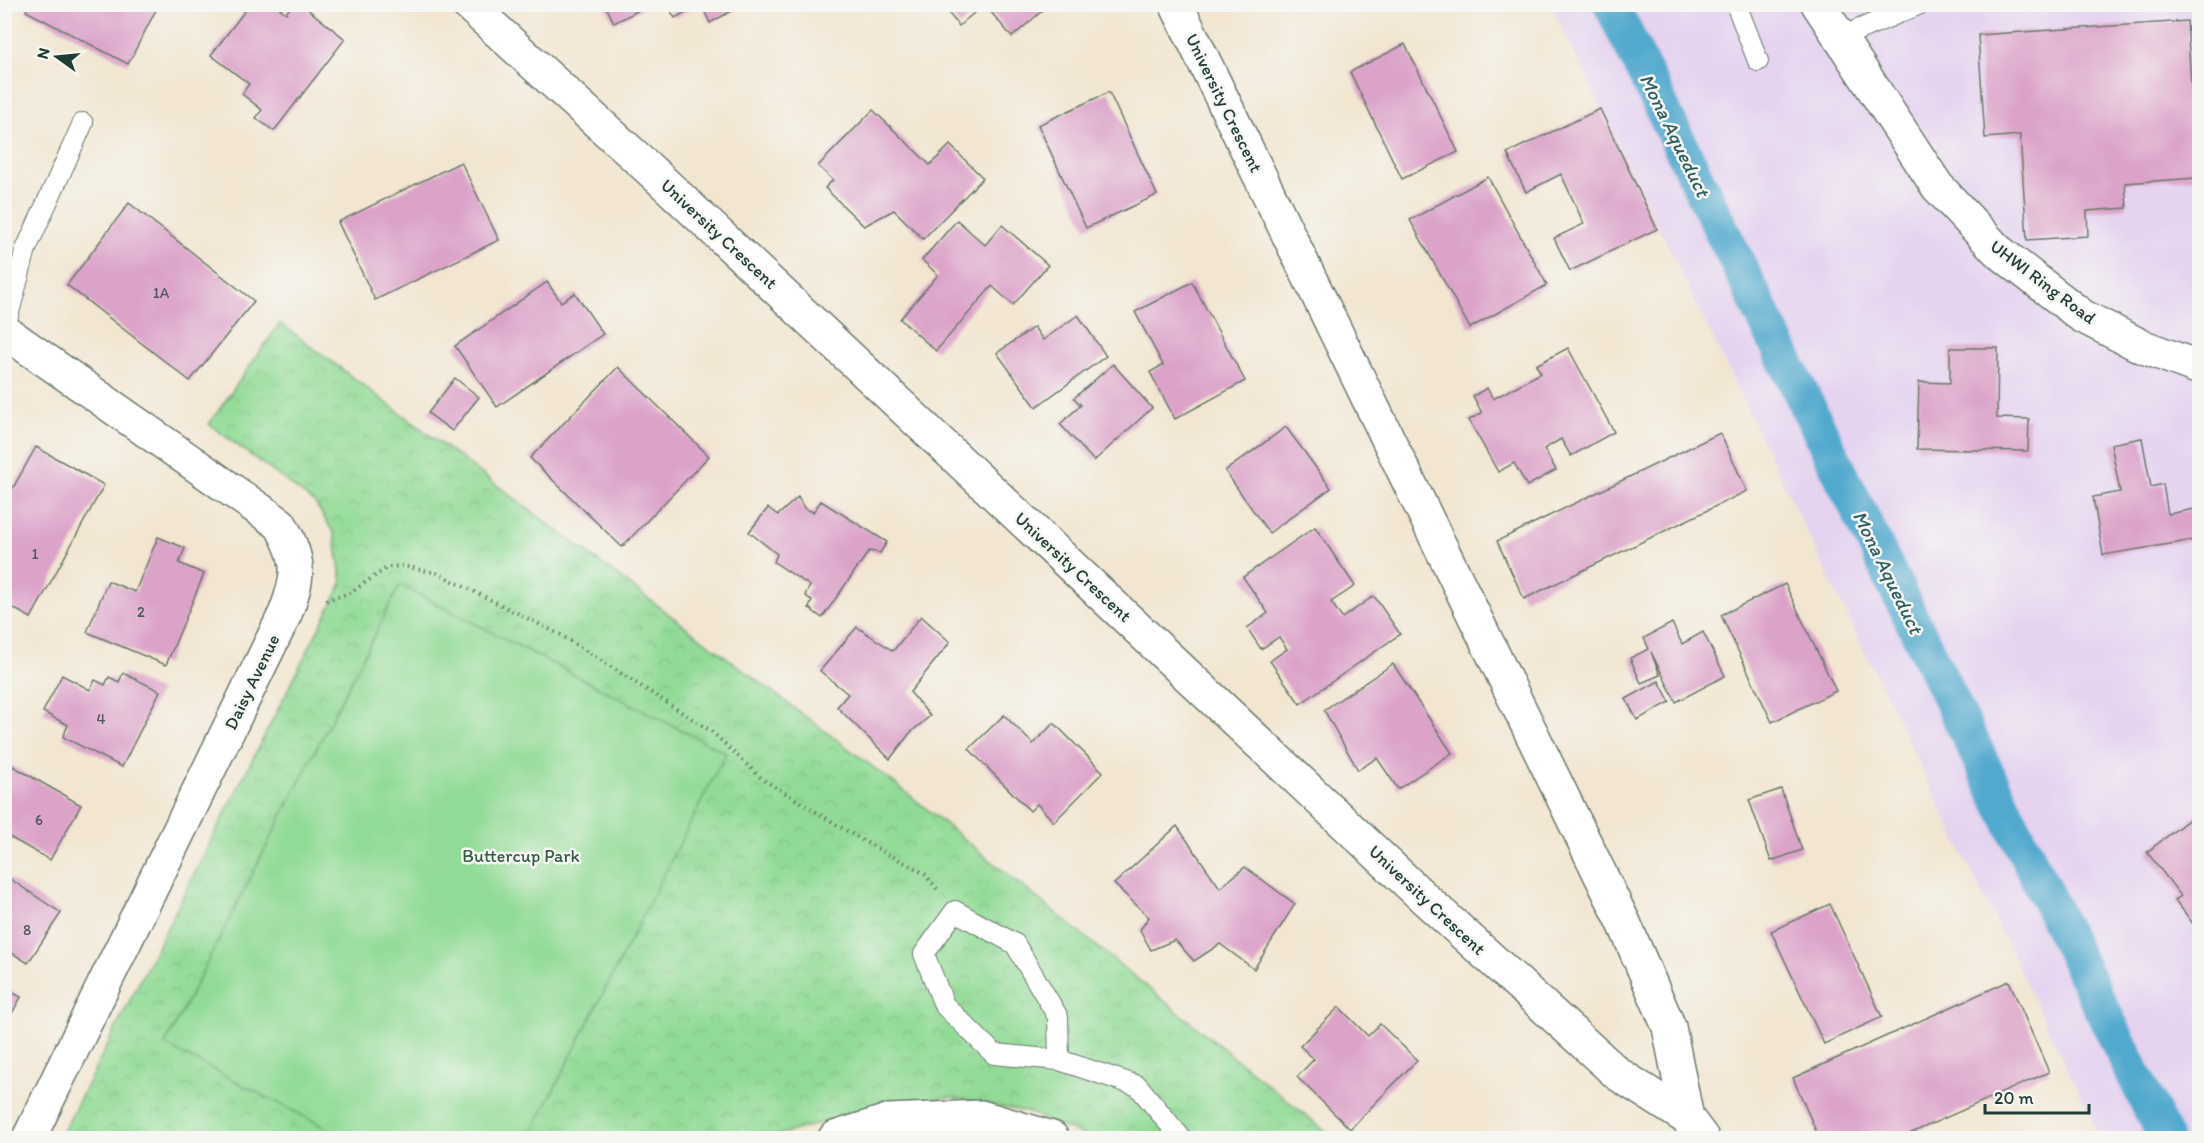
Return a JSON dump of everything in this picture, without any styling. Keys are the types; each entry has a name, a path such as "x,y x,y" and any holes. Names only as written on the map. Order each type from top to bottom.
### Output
{"street":[{"name":"University Crescent","path":"468,4 660,179 1424,898 1618,1074 1694,1128"},
{"name":"University Crescent","path":"1176,4 1624,923 1669,1027 1694,1128"},
{"name":"UHWI Ring Road","path":"1818,4 1937,186 1997,250 2082,316 2141,346 2199,368"},
{"name":"Daisy Avenue","path":"4,331 280,524 298,564 295,589 285,614 29,1138"},
{"path":"835,1138 888,1121 981,1117 1052,1138"}],"lane":[{"path":"1736,4 1758,61"},
{"path":"1839,38 1920,4"},
{"path":"4,331 26,249 83,123"},
{"path":"1059,1060 1058,1017 1015,944 955,911 924,954 944,1005 994,1054 1059,1060 1138,1086 1181,1138"}],"path":[{"path":"285,614 350,593 387,567 403,566 437,573 561,635 711,731 761,778 865,842 924,873 955,911"}],"shaded area":[{"path":"1551,5 2199,5 2199,1138 2101,1138"}],"green space":[{"name":"Buttercup Park","path":"280,323 897,785 1334,1138 1089,1138 1030,1113 951,1097 887,1104 768,1138 60,1138 342,583 334,533 315,503 209,424"},
{"path":"400,585 726,753 529,1138 346,1138 165,1045"}],"building":[{"path":"29,4 159,4 128,64 26,11"},
{"path":"250,4 274,4 286,13 293,4 301,4 345,39 274,131 256,118 262,110 242,94 249,84 211,55"},
{"path":"605,4 651,4 614,23"},
{"path":"667,4 700,4 675,18"},
{"path":"701,4 744,4 710,23"},
{"path":"941,4 984,4 959,26"},
{"path":"984,4 1050,4 1012,37"},
{"path":"2187,21 2197,178 2125,183 2127,208 2087,211 2088,236 2027,240 2020,135 1985,138 1978,35"},
{"path":"1405,44 1458,152 1402,179 1350,72"},
{"path":"1109,92 1157,195 1086,228 1038,125"},
{"path":"1600,109 1657,229 1570,271 1554,238 1584,224 1561,174 1526,192 1507,153"},
{"path":"873,110 930,165 950,145 983,178 923,239 894,210 864,226 825,188 833,180 818,166"},
{"path":"461,162 499,240 375,300 338,222"},
{"path":"1488,177 1547,285 1470,328 1410,220"},
{"path":"129,203 254,301 190,381 67,285"},
{"path":"957,220 985,245 1002,225 1048,265 1013,305 992,286 936,351 900,319 938,275 922,260"},
{"path":"547,282 561,302 575,293 603,334 497,407 455,346"},
{"path":"1192,282 1245,381 1175,419 1150,372 1163,365 1135,312"},
{"path":"1078,315 1106,356 1036,407 997,353 1034,327 1043,340"},
{"path":"1568,348 1614,432 1571,456 1561,439 1544,449 1556,470 1527,486 1514,463 1498,472 1469,420 1482,413 1473,396 1487,388 1493,399 1541,373 1536,365"},
{"path":"1950,348 1998,348 1997,418 2029,419 2028,451 1917,449 1919,382 1950,383"},
{"path":"1113,364 1152,408 1094,461 1060,424 1081,405 1074,398"},
{"path":"618,367 709,456 622,547 530,458"},
{"path":"455,378 479,397 452,431 428,413"},
{"path":"1286,427 1331,488 1269,533 1225,471"},
{"path":"1720,433 1747,491 1524,599 1497,541"},
{"path":"2142,438 2151,487 2163,484 2168,514 2200,508 2200,539 2103,555 2093,497 2120,492 2111,444"},
{"path":"36,447 104,485 31,618 4,603 4,504"},
{"path":"798,497 804,508 813,512 821,501 887,542 880,553 869,551 822,618 809,608 812,601 805,595 810,586 774,562 777,554 749,532 768,508 778,515"},
{"path":"1315,527 1355,586 1331,602 1342,618 1374,596 1400,634 1300,704 1270,661 1287,649 1279,637 1261,649 1247,628 1268,613 1243,577"},
{"path":"158,537 185,548 179,563 204,574 166,665 87,632 108,581 135,592"},
{"path":"1785,584 1836,691 1772,722 1721,615"},
{"path":"921,616 950,642 910,692 930,716 910,733 890,759 837,707 848,694 820,671 857,627 893,651"},
{"path":"1672,623 1682,644 1703,632 1725,676 1676,702 1651,652 1660,675 1641,683 1630,658 1649,649 1644,638"},
{"path":"1393,664 1452,753 1398,789 1377,758 1358,770 1324,710"},
{"path":"123,673 160,691 122,767 63,737 68,725 43,712 62,675 90,690 95,680 105,685 109,677 119,682"},
{"path":"1659,681 1670,702 1637,720 1626,699"},
{"path":"1004,715 1033,744 1054,723 1103,772 1054,822 1037,804 1030,811 969,749"},
{"path":"4,761 81,805 50,860 4,834"},
{"path":"1781,789 1802,850 1771,861 1749,800"},
{"path":"2200,811 2200,933 2175,900 2181,896 2147,852"},
{"path":"1177,826 1220,888 1245,867 1295,904 1254,969 1220,944 1194,961 1175,940 1151,950 1140,930 1149,917 1114,884"},
{"path":"4,875 61,913 28,963 4,948"},
{"path":"1830,904 1882,1017 1824,1044 1771,931"},
{"path":"2009,981 2049,1072 1900,1138 1819,1138 1793,1078"},
{"path":"4,988 21,997 4,1027"},
{"path":"1339,1007 1368,1036 1380,1024 1417,1060 1350,1129 1297,1077 1314,1059 1300,1046"}],"waterway":[{"name":"Mona Aqueduct","path":"1611,4 2165,1138"}]}
